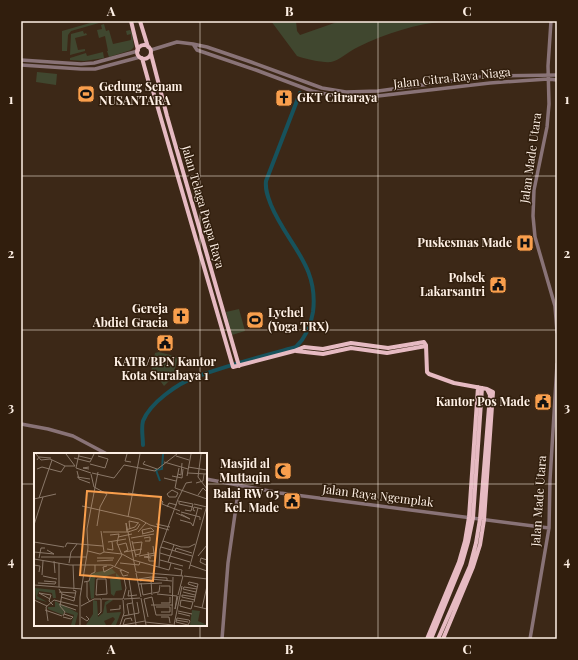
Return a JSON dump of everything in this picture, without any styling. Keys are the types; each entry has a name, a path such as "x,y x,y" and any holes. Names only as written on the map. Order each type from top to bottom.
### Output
{"main road":[{"name":"Jalan Telaga Puspa Raya","path":"131,21 138,51 150,87 153,91 232,365 238,363 159,89 150,50 140,21"},
{"path":"138,51 142,46 150,50 147,58 141,57"},
{"path":"153,91 159,89"},
{"path":"238,363 302,349 323,349 351,343 388,348 423,342 426,346 427,372 429,374 454,383 485,388 490,395 481,526 473,567 443,639"},
{"path":"431,639 462,563 471,518 485,388"},
{"path":"470,525 481,526"},
{"path":"427,639 459,562 470,525"},
{"path":"438,639 470,566 481,526"}],"street":[{"name":"Jalan Made Utara","path":"551,21 547,127 534,190 534,223 535,237 555,306 557,332"},
{"name":"Jalan Citra Raya Niaga","path":"150,50 177,42 207,47 333,91 356,92 488,76 557,75"},
{"name":"Jalan Citra Raya Niaga","path":"193,44 197,50 329,96 357,98 490,83 548,79 557,80"},
{"path":"21,60 81,64 94,63 138,51"},
{"path":"21,65 81,70 95,69 141,57"},
{"path":"256,70 258,65"},
{"name":"Jalan Made Utara","path":"530,639 549,528 550,480 557,364"},
{"path":"21,424 73,436 105,453"},
{"name":"Jalan Raya Ngemplak","path":"207,479 280,493 549,528"},
{"path":"222,639 228,563 239,486"}],"green space":[{"path":"97,21 106,21 71,31 68,35 67,51 62,51 62,31"},
{"path":"271,21 296,21 297,31 300,35 340,21 447,21 424,24 390,33 358,47 334,61 328,62 297,56"},
{"path":"104,24 106,31 109,30 113,44 131,40 131,34 127,35 126,31 130,30 132,34 134,47 131,50 109,57 105,36 99,38 97,30 102,29 101,25"},
{"path":"86,30 83,31 84,34 86,33 87,35 75,38 78,50 85,49 85,51 70,55 71,34"},
{"path":"103,52 104,58 84,61 70,60 70,58 86,53 87,56"},
{"path":"37,72 57,74 56,85 36,82"},
{"path":"239,309 245,331 232,335 226,312"},
{"path":"159,352 178,357 173,377 164,386 154,372 151,372 155,353"}],"waterway":[{"path":"143,445 143,421 152,407 165,394 189,380 208,373 296,347 307,331 313,312 314,296 311,281 307,268 271,205 266,184 300,93"}],"place":[{"name":"Gedung Senam NUSANTARA","path":"86,94"},
{"name":"GKT Citraraya","path":"284,98"},
{"name":"Puskesmas Made","path":"525,243"},
{"name":"Polsek Lakarsantri","path":"498,285"},
{"name":"Gereja Abdiel Gracia","path":"181,316"},
{"name":"Lychel (Yoga TRX)","path":"255,320"},
{"name":"KATR/BPN Kantor Kota Surabaya 1","path":"165,343"},
{"name":"Kantor Pos Made","path":"543,402"},
{"name":"Masjid al Muttaqin","path":"283,471"},
{"name":"Balai RW 05 Kel. Made","path":"292,501"}]}
